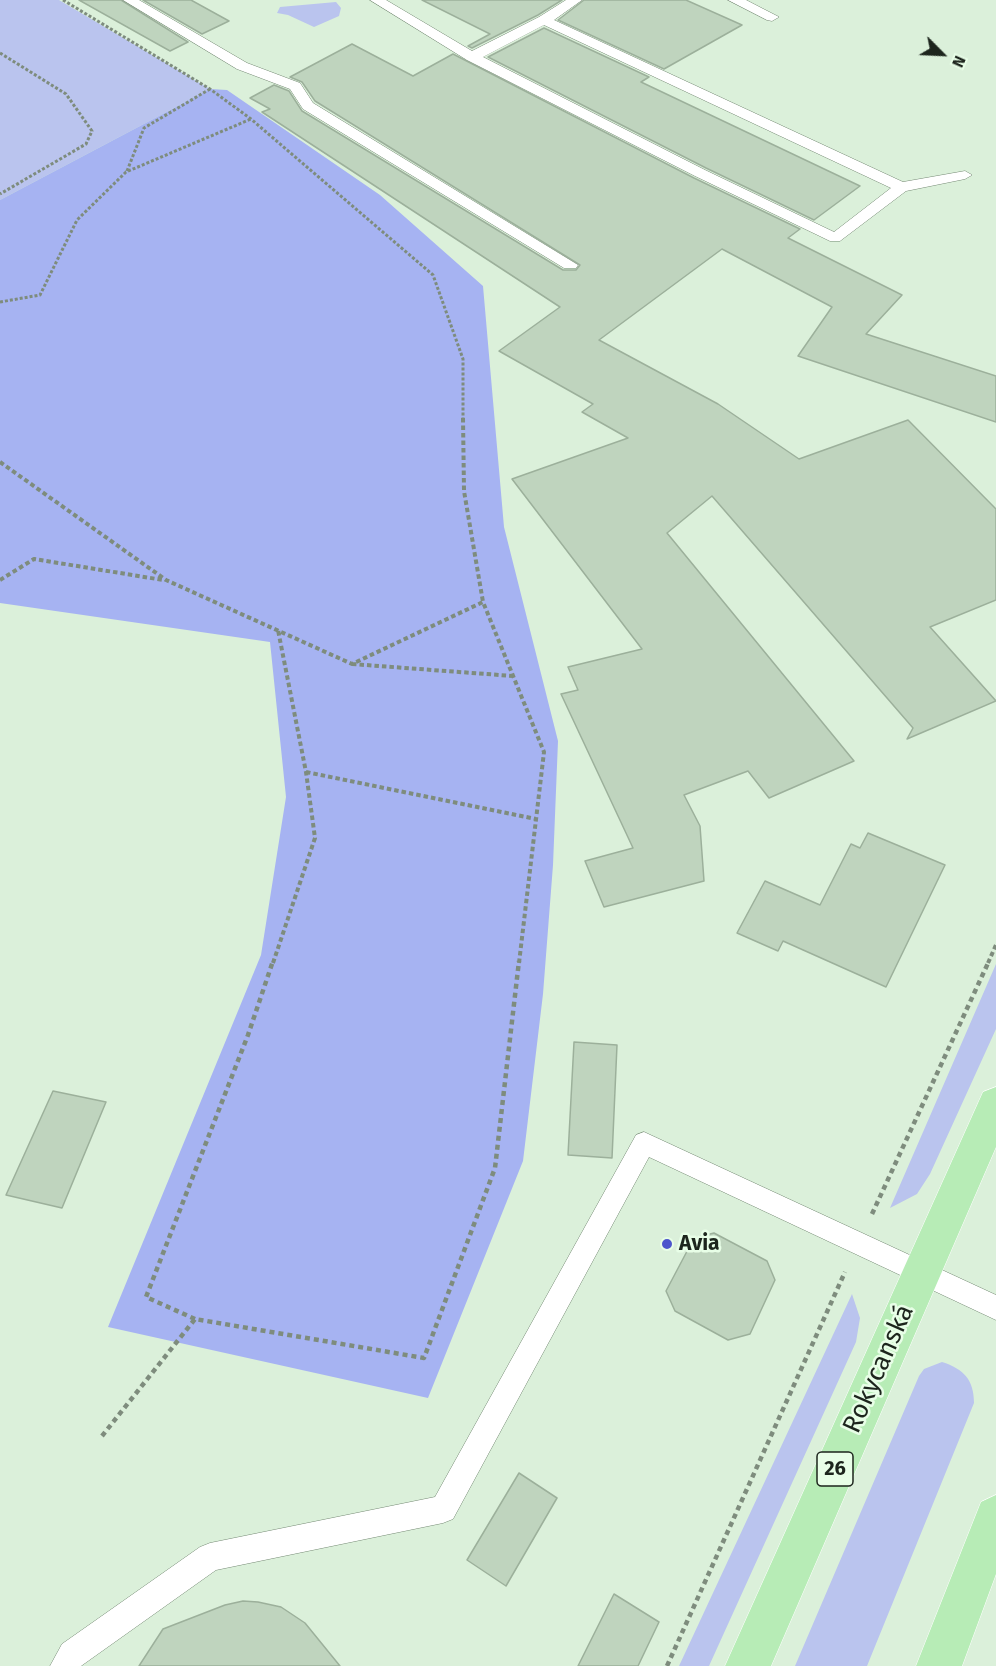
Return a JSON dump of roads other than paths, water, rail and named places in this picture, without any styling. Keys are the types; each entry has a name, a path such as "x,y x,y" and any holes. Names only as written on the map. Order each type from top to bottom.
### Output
{"main road":[{"name":"Rokycanská","path":"748,1666 996,1104"},
{"path":"939,1666 996,1516"}],"lane":[{"path":"130,0 242,66 295,86 308,106 570,265"},
{"path":"377,0 472,57 771,208 835,237 901,187 965,175"},
{"path":"472,57 544,20 575,0"},
{"path":"735,0 772,17"},
{"path":"544,20 901,187"},
{"path":"64,1666 72,1654 210,1557 443,1509 644,1143 996,1308"}],"place":[{"name":"Avia","path":"667,1244"}]}
